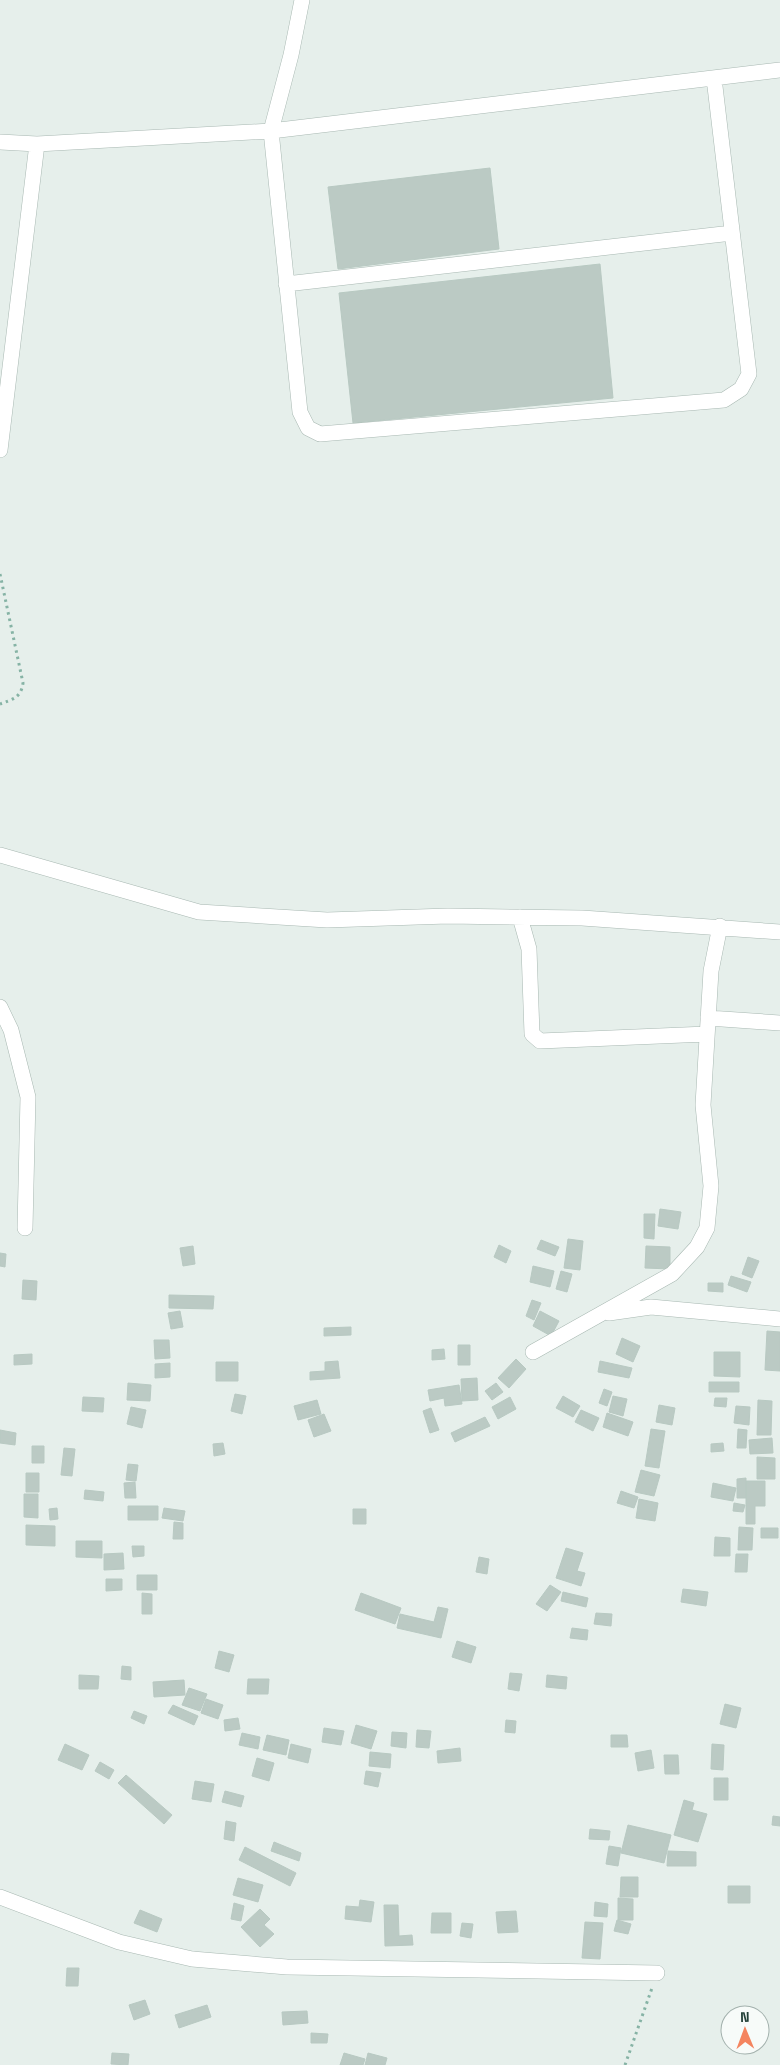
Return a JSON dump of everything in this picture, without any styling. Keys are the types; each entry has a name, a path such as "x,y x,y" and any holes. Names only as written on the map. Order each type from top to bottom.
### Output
{"street":[{"path":"302,0 291,55 270,131 300,412 308,428 320,434 724,400 741,389 748,374 714,78"},
{"path":"0,142 38,144 270,131 780,70"},
{"path":"0,450 38,144"},
{"path":"286,284 732,233"},
{"path":"0,855 199,912 327,920 448,916 582,918 720,926 780,932"},
{"path":"520,917 529,949 532,1034 540,1041 707,1034"},
{"path":"533,1352 672,1274 697,1248 707,1228 711,1186 703,1104 711,971 720,926"},
{"path":"0,1007 11,1030 28,1097 25,1228"},
{"path":"708,1018 780,1023"},
{"path":"600,1314 651,1308 780,1319"},
{"path":"0,1897 119,1942 192,1959 287,1967 657,1973"}],"path":[{"path":"0,574 22,683 22,692 0,704"},
{"path":"625,2065 657,1973"}],"building":[{"path":"490,168 499,249 338,269 328,187"},
{"path":"600,264 613,398 353,423 339,293"},
{"path":"660,1209 681,1212 678,1229 658,1226"},
{"path":"644,1214 655,1214 654,1239 644,1238"},
{"path":"568,1239 583,1241 580,1270 564,1268"},
{"path":"541,1240 559,1247 555,1256 537,1249"},
{"path":"499,1245 511,1251 506,1263 494,1257"},
{"path":"193,1246 195,1264 183,1266 180,1248"},
{"path":"646,1246 670,1247 670,1269 645,1268"},
{"path":"0,1253 6,1254 5,1267 0,1266"},
{"path":"748,1257 759,1261 752,1278 742,1274"},
{"path":"533,1266 554,1271 550,1287 530,1282"},
{"path":"561,1271 572,1274 567,1292 556,1289"},
{"path":"731,1276 751,1282 747,1292 728,1285"},
{"path":"23,1280 37,1281 36,1300 22,1299"},
{"path":"708,1283 723,1283 723,1292 708,1291"},
{"path":"169,1295 214,1296 213,1309 169,1308"},
{"path":"532,1300 541,1303 534,1320 526,1316"},
{"path":"180,1311 183,1327 171,1329 168,1313"},
{"path":"540,1311 559,1321 551,1336 533,1326"},
{"path":"351,1327 351,1335 324,1336 324,1328"},
{"path":"767,1331 780,1332 780,1371 765,1370"},
{"path":"622,1338 640,1346 633,1362 616,1354"},
{"path":"154,1340 169,1340 170,1358 155,1359"},
{"path":"458,1345 470,1345 470,1365 458,1365"},
{"path":"444,1349 445,1359 432,1360 432,1350"},
{"path":"714,1352 740,1352 740,1377 714,1376"},
{"path":"32,1354 32,1364 14,1365 14,1355"},
{"path":"516,1359 526,1369 509,1388 498,1378"},
{"path":"338,1361 340,1378 310,1380 310,1372 325,1371 325,1362"},
{"path":"600,1361 632,1368 629,1378 598,1372"},
{"path":"216,1362 238,1362 238,1381 216,1381"},
{"path":"170,1363 170,1377 155,1378 155,1364"},
{"path":"477,1378 478,1400 462,1401 461,1379"},
{"path":"709,1382 739,1382 739,1392 709,1392"},
{"path":"128,1383 151,1385 150,1401 127,1400"},
{"path":"496,1383 503,1392 492,1400 485,1391"},
{"path":"459,1385 462,1404 445,1406 444,1398 430,1401 428,1390"},
{"path":"604,1389 612,1392 607,1406 599,1403"},
{"path":"235,1394 246,1396 242,1414 231,1411"},
{"path":"563,1396 580,1406 573,1417 556,1408"},
{"path":"613,1396 627,1399 623,1416 609,1412"},
{"path":"83,1397 104,1398 103,1412 82,1411"},
{"path":"510,1397 516,1409 498,1419 492,1407"},
{"path":"715,1398 727,1398 726,1407 714,1406"},
{"path":"317,1400 321,1414 298,1420 294,1406"},
{"path":"758,1400 772,1401 771,1435 757,1435"},
{"path":"659,1405 675,1408 672,1425 656,1422"},
{"path":"736,1406 750,1407 749,1425 734,1423"},
{"path":"131,1407 146,1410 142,1428 127,1424"},
{"path":"431,1408 439,1430 430,1433 423,1411"},
{"path":"581,1410 599,1418 593,1431 575,1422"},
{"path":"607,1413 633,1422 628,1436 603,1427"},
{"path":"324,1414 331,1431 314,1437 308,1420"},
{"path":"485,1417 490,1426 455,1442 451,1433"},
{"path":"651,1429 665,1431 659,1468 645,1466"},
{"path":"738,1429 747,1430 746,1448 737,1448"},
{"path":"0,1430 16,1433 15,1445 0,1443"},
{"path":"772,1438 773,1453 750,1454 749,1440"},
{"path":"223,1443 225,1454 214,1456 213,1444"},
{"path":"723,1443 724,1451 711,1452 711,1444"},
{"path":"32,1446 44,1446 44,1463 32,1463"},
{"path":"64,1448 75,1449 72,1476 61,1475"},
{"path":"757,1457 775,1458 775,1479 757,1479"},
{"path":"128,1464 138,1465 136,1481 126,1480"},
{"path":"641,1470 660,1475 654,1496 635,1492"},
{"path":"26,1473 39,1473 39,1492 26,1492"},
{"path":"746,1478 746,1498 737,1498 737,1479"},
{"path":"746,1481 765,1481 765,1506 755,1506 755,1524 746,1524"},
{"path":"135,1482 136,1498 125,1498 124,1483"},
{"path":"713,1483 736,1488 733,1501 711,1497"},
{"path":"85,1490 104,1492 103,1501 84,1499"},
{"path":"621,1491 638,1497 634,1508 617,1503"},
{"path":"24,1494 38,1494 38,1518 24,1517"},
{"path":"639,1499 658,1503 655,1521 636,1518"},
{"path":"734,1503 745,1505 743,1512 733,1511"},
{"path":"128,1506 158,1506 158,1520 128,1520"},
{"path":"57,1508 58,1519 50,1520 49,1509"},
{"path":"164,1508 185,1511 183,1521 162,1518"},
{"path":"353,1509 366,1509 366,1524 353,1524"},
{"path":"174,1522 183,1523 183,1539 173,1539"},
{"path":"26,1525 55,1526 55,1546 26,1545"},
{"path":"739,1527 753,1528 752,1550 738,1550"},
{"path":"761,1528 778,1528 778,1538 761,1538"},
{"path":"715,1537 730,1538 730,1556 714,1556"},
{"path":"76,1541 102,1541 102,1558 76,1557"},
{"path":"132,1546 144,1546 144,1556 133,1557"},
{"path":"566,1548 583,1553 577,1571 585,1573 581,1586 556,1578"},
{"path":"123,1553 124,1569 104,1570 104,1554"},
{"path":"736,1554 748,1554 747,1572 735,1572"},
{"path":"479,1557 489,1559 487,1574 476,1572"},
{"path":"137,1575 157,1575 157,1590 137,1590"},
{"path":"106,1579 122,1579 122,1590 106,1591"},
{"path":"550,1585 561,1592 547,1611 536,1604"},
{"path":"683,1589 708,1592 706,1606 681,1602"},
{"path":"563,1592 588,1598 586,1607 561,1601"},
{"path":"142,1593 152,1594 152,1614 142,1614"},
{"path":"361,1593 401,1608 395,1624 355,1610"},
{"path":"438,1607 448,1609 441,1638 397,1628 400,1614 434,1622"},
{"path":"596,1613 612,1614 611,1626 594,1624"},
{"path":"572,1628 588,1630 587,1640 570,1638"},
{"path":"457,1641 476,1647 471,1663 452,1657"},
{"path":"219,1651 234,1655 229,1672 215,1668"},
{"path":"122,1666 131,1667 131,1680 121,1679"},
{"path":"510,1673 522,1674 519,1691 508,1689"},
{"path":"79,1675 99,1676 98,1689 79,1689"},
{"path":"547,1675 567,1677 566,1689 546,1687"},
{"path":"248,1679 269,1679 268,1694 247,1694"},
{"path":"184,1680 185,1695 154,1697 153,1682"},
{"path":"189,1688 207,1694 200,1711 182,1705"},
{"path":"206,1699 223,1705 218,1719 201,1713"},
{"path":"725,1704 741,1708 736,1728 720,1724"},
{"path":"173,1705 198,1716 194,1725 168,1713"},
{"path":"134,1711 147,1716 144,1724 131,1718"},
{"path":"238,1718 240,1729 225,1731 224,1720"},
{"path":"506,1720 516,1721 515,1733 505,1732"},
{"path":"356,1725 377,1731 371,1749 351,1743"},
{"path":"324,1728 344,1731 341,1745 322,1742"},
{"path":"417,1730 431,1731 429,1748 416,1747"},
{"path":"392,1732 407,1733 406,1748 391,1746"},
{"path":"242,1733 260,1737 258,1749 239,1745"},
{"path":"267,1735 289,1740 286,1755 263,1750"},
{"path":"611,1735 627,1735 628,1747 611,1747"},
{"path":"65,1744 89,1755 82,1770 58,1760"},
{"path":"291,1744 311,1749 308,1763 288,1758"},
{"path":"712,1744 724,1745 723,1770 711,1769"},
{"path":"460,1748 461,1761 438,1763 437,1751"},
{"path":"651,1750 654,1768 638,1771 635,1753"},
{"path":"370,1752 391,1754 390,1768 369,1766"},
{"path":"664,1755 678,1755 679,1774 665,1774"},
{"path":"257,1758 274,1763 269,1781 252,1776"},
{"path":"100,1762 114,1770 109,1779 95,1771"},
{"path":"366,1771 381,1773 378,1787 364,1784"},
{"path":"126,1775 172,1815 164,1824 118,1783"},
{"path":"714,1778 728,1778 728,1800 714,1800"},
{"path":"195,1781 214,1784 211,1802 192,1799"},
{"path":"225,1791 244,1796 241,1807 222,1802"},
{"path":"684,1800 694,1803 692,1810 707,1814 698,1842 674,1835"},
{"path":"773,1816 780,1817 780,1826 772,1825"},
{"path":"226,1821 236,1823 234,1841 224,1839"},
{"path":"628,1825 671,1835 664,1863 621,1853"},
{"path":"590,1829 610,1831 609,1840 589,1839"},
{"path":"274,1842 301,1853 299,1861 271,1851"},
{"path":"609,1846 621,1848 618,1866 606,1864"},
{"path":"245,1847 296,1873 290,1886 239,1860"},
{"path":"668,1851 696,1852 696,1866 667,1866"},
{"path":"621,1877 638,1877 638,1897 620,1897"},
{"path":"238,1878 263,1885 258,1902 233,1895"},
{"path":"728,1886 750,1886 750,1903 728,1903"},
{"path":"618,1898 633,1899 633,1920 618,1920"},
{"path":"360,1900 374,1902 371,1922 345,1919 346,1906 359,1907"},
{"path":"595,1902 608,1904 607,1917 594,1916"},
{"path":"234,1903 244,1906 241,1921 231,1919"},
{"path":"384,1905 398,1905 399,1936 412,1935 413,1945 385,1946"},
{"path":"260,1909 270,1919 264,1925 274,1934 260,1947 241,1927"},
{"path":"140,1910 162,1919 157,1932 134,1923"},
{"path":"516,1911 518,1932 498,1933 496,1912"},
{"path":"432,1913 451,1913 451,1933 431,1933"},
{"path":"617,1920 631,1924 628,1934 614,1931"},
{"path":"585,1922 603,1923 600,1959 582,1958"},
{"path":"462,1923 473,1924 471,1938 460,1936"},
{"path":"67,1968 79,1968 78,1986 66,1986"},
{"path":"145,2000 150,2014 134,2020 129,2005"},
{"path":"207,2005 211,2017 179,2028 175,2015"},
{"path":"307,2011 308,2023 283,2025 282,2012"},
{"path":"311,2033 328,2034 327,2043 311,2043"},
{"path":"112,2053 129,2054 128,2065 111,2064"},
{"path":"344,2053 365,2059 363,2065 340,2065"},
{"path":"368,2053 387,2058 385,2065 365,2065"}]}
